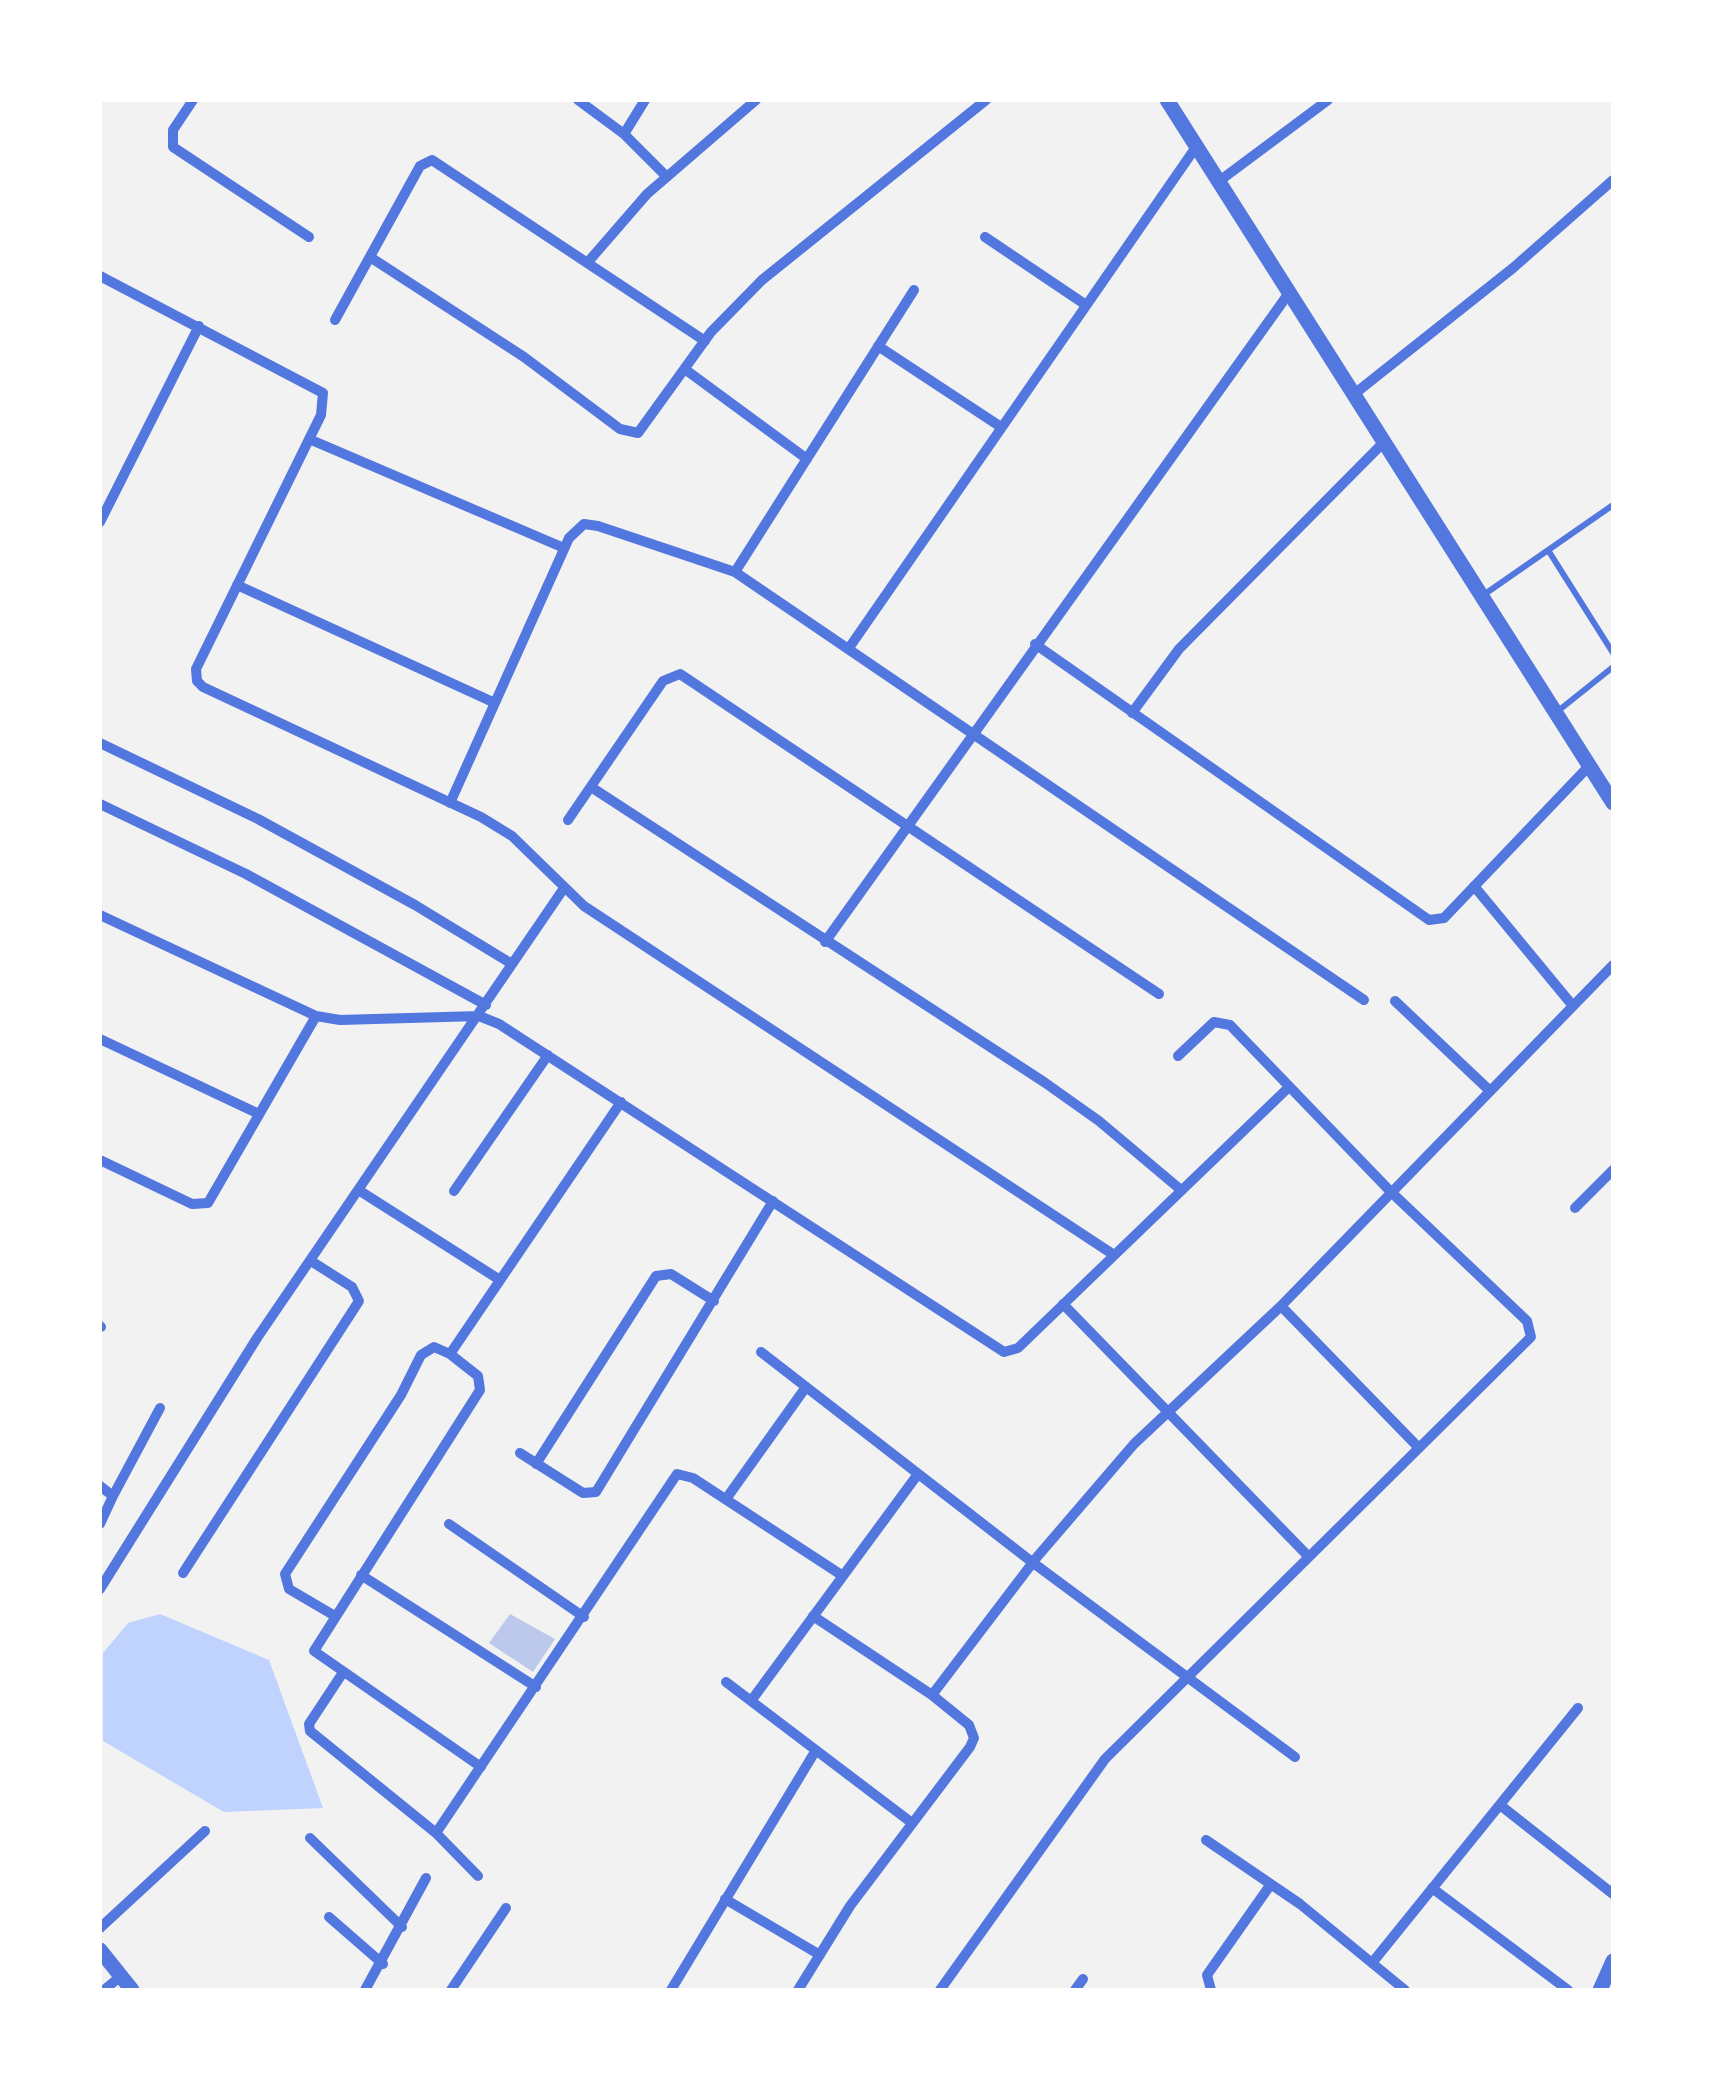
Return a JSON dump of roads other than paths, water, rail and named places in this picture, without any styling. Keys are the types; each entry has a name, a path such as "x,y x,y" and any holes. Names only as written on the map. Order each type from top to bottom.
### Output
{"street":[{"path":"193,100 173,130 173,146 309,238"},
{"path":"578,100 624,134 667,177"},
{"path":"624,134 644,100"},
{"path":"588,262 667,177 756,100"},
{"path":"370,256 630,434 644,427 705,342 762,280 986,100"},
{"path":"1166,100 1613,803"},
{"path":"1218,182 1328,100"},
{"path":"849,648 1196,147"},
{"path":"335,320 420,166 432,160 705,342"},
{"path":"1353,394 1513,268 1613,180"},
{"path":"985,237 1086,305"},
{"path":"100,276 317,387 324,402 196,668 197,681 512,836 584,906 1114,1255"},
{"path":"734,572 914,290"},
{"path":"825,942 973,730 1289,294"},
{"path":"100,522 199,326"},
{"path":"878,346 1001,427"},
{"path":"686,370 806,459"},
{"path":"309,439 564,548"},
{"path":"1132,713 1179,649 1383,442"},
{"path":"450,803 574,528 598,526 734,572 973,730 1364,1000"},
{"path":"237,586 495,703"},
{"path":"1035,644 1429,920 1444,918 1590,766"},
{"path":"568,820 663,681 680,674 1158,994"},
{"path":"100,743 258,819 415,905 512,964"},
{"path":"591,787 1044,1082 1099,1120 1181,1190"},
{"path":"100,804 246,874 486,1005"},
{"path":"1474,886 1573,1006"},
{"path":"102,1583 257,1338 564,888"},
{"path":"100,914 316,1016 340,1020 478,1016 548,1055 1004,1352 1018,1348 1289,1087"},
{"path":"932,1695 1032,1562 1134,1444 1280,1306 1613,965"},
{"path":"1394,1001 1490,1090"},
{"path":"100,1160 200,1205 208,1203 316,1016"},
{"path":"940,1990 1105,1759 1189,1679 1307,1555 1527,1346 1532,1329 1224,1021 1214,1022 1178,1056"},
{"path":"100,1039 259,1114"},
{"path":"454,1192 548,1055"},
{"path":"450,1354 621,1102"},
{"path":"1575,1208 1613,1170"},
{"path":"360,1191 500,1280"},
{"path":"520,1453 583,1494 596,1492 773,1201"},
{"path":"183,1573 359,1301 352,1286 312,1261"},
{"path":"536,1464 656,1276 671,1274 714,1301"},
{"path":"1063,1304 1307,1555"},
{"path":"1280,1306 1419,1448"},
{"path":"334,1616 288,1589 285,1574 401,1395 421,1355 434,1347 478,1376 480,1390 314,1650 342,1674 481,1767"},
{"path":"761,1352 1032,1562 1295,1757"},
{"path":"726,1500 806,1387"},
{"path":"100,1524 160,1408"},
{"path":"436,1833 584,1616 671,1478 684,1474 843,1576"},
{"path":"750,1701 918,1474"},
{"path":"100,1486 113,1496"},
{"path":"448,1524 584,1616"},
{"path":"360,1575 536,1687"},
{"path":"798,1990 974,1738 969,1726 932,1695 813,1616"},
{"path":"342,1674 309,1724 310,1731 436,1833 478,1876"},
{"path":"726,1682 912,1823"},
{"path":"1372,1963 1578,1708"},
{"path":"671,1990 816,1750"},
{"path":"1500,1804 1613,1894"},
{"path":"100,1928 205,1831"},
{"path":"310,1838 402,1927"},
{"path":"1206,1840 1271,1884 1404,1990"},
{"path":"365,1990 383,1964 426,1878"},
{"path":"1212,1990 1207,1975 1271,1884"},
{"path":"1432,1888 1568,1990"},
{"path":"725,1899 820,1955"},
{"path":"451,1990 506,1908"},
{"path":"329,1918 383,1964"},
{"path":"100,1950 132,1990"},
{"path":"1600,1990 1613,1961"},
{"path":"104,1990 121,1976"},
{"path":"1075,1990 1083,1979"}],"lane":[{"path":"1481,596 1613,505"},
{"path":"1548,550 1613,653"},
{"path":"1557,712 1613,667"}],"water":[{"path":"160,1614 269,1660 323,1808 224,1812 103,1741 103,1653 128,1623"}]}
